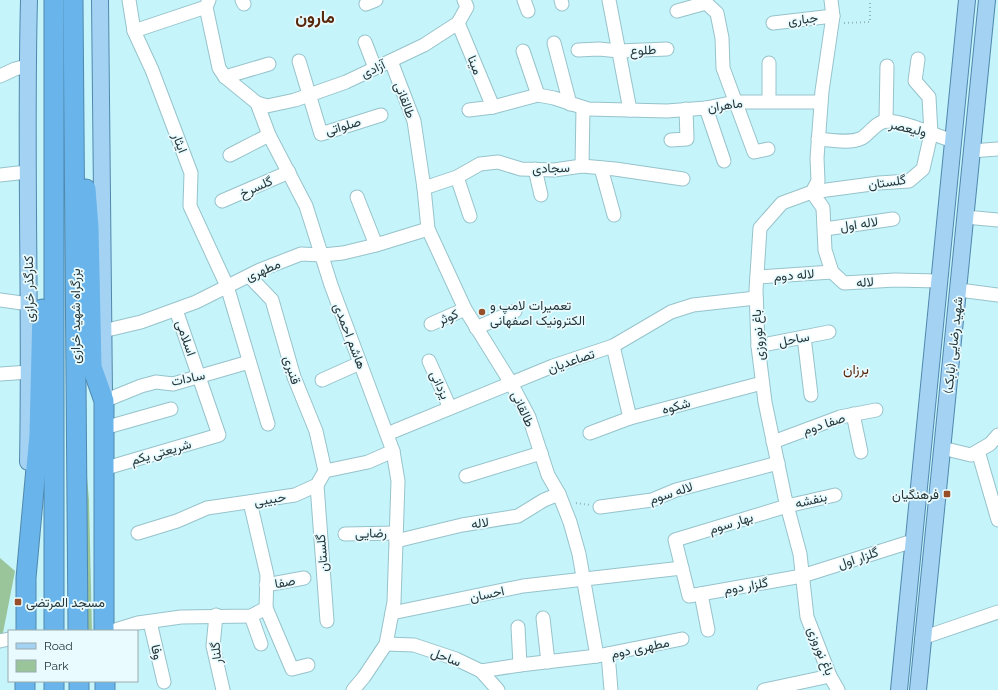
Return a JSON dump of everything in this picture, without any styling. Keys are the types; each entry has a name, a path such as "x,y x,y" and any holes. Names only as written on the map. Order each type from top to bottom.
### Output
{"highway":[{"name":"بزرگراه شهید خرازی","path":"54,0 54,630"},
{"name":"بزرگراه شهید خرازی","path":"73,0 78,630"},
{"path":"73,39 89,228 92,367 104,401 104,630"},
{"path":"26,630 26,578 39,435 43,286 54,131"}],"main road":[{"name":"کنارگذر خرازی","path":"26,578 30,372 27,172 27,66 29,0"},
{"path":"100,0 104,401"},
{"name":"شهید رضایی (بابک)","path":"899,690 939,281 949,200 953,141 967,0"},
{"name":"شهید رضایی (بابک)","path":"918,690 987,0"},
{"path":"949,200 966,201"}],"street":[{"name":"ایثار","path":"129,0 134,30 152,70 191,173 190,206 227,286 268,424"},
{"path":"458,23 466,7 464,0"},
{"path":"610,0 630,110"},
{"path":"831,0 833,16 821,102 818,139 818,181 812,192 823,208 825,250 832,272"},
{"path":"677,10 706,3 717,13 722,38 723,68 734,102 754,152 768,150"},
{"path":"134,30 208,4 219,68 225,77 257,103"},
{"name":"جباری","path":"773,23 833,16"},
{"name":"آزادی","path":"257,103 267,106 295,100 346,82 424,45 458,23"},
{"name":"مینا","path":"458,23 493,107"},
{"path":"365,42 375,68"},
{"path":"554,43 570,104"},
{"path":"578,50 599,49 619,51"},
{"name":"طلوع","path":"619,51 667,49"},
{"path":"523,51 538,95"},
{"name":"گلستان","path":"812,192 879,183 909,181 923,169 931,134 929,97 915,81 918,58"},
{"path":"299,61 310,95"},
{"name":"طالقانی","path":"391,61 414,121 424,188 428,229 465,309 511,383 529,417 548,475 561,498 579,554 582,580 611,690"},
{"path":"769,63 769,101"},
{"path":"225,77 270,64"},
{"path":"0,76 15,68 27,66"},
{"path":"886,121 887,66"},
{"name":"صلواتی","path":"310,95 321,134 381,115"},
{"name":"ماهران","path":"469,110 493,107 538,95 554,98 584,108 630,110 706,108 734,102 821,102"},
{"name":"هاشم احمدی","path":"257,103 269,135 306,206 323,255 331,285 393,451 398,481 394,602 386,644 364,677 353,690"},
{"path":"582,166 584,108"},
{"path":"706,108 724,161"},
{"path":"671,140 687,139 686,109"},
{"name":"ولیعصر","path":"818,139 845,141 861,138 875,126 886,121 953,141"},
{"path":"230,155 269,135"},
{"path":"971,151 998,149"},
{"name":"سجادی","path":"424,188 456,177 480,164 498,162 521,168 554,170 582,166 683,179"},
{"path":"601,168 614,215"},
{"path":"536,169 541,195"},
{"path":"0,175 27,172"},
{"name":"گلسرخ","path":"222,201 289,172"},
{"path":"456,177 470,216"},
{"name":"باغ نوروزی","path":"812,192 782,203 760,228 756,298 758,346 762,383 773,442 787,506 800,554 807,617 830,676 838,690"},
{"path":"357,197 376,246"},
{"path":"965,217 998,220"},
{"name":"لاله اول","path":"825,228 893,219"},
{"name":"مطهری","path":"103,331 141,322 176,310 196,302 248,276 301,254 323,255 376,246 428,229"},
{"name":"لاله دوم","path":"757,277 832,272"},
{"name":"لاله","path":"832,272 844,283 895,280 939,281"},
{"name":"قنبری","path":"248,276 272,300 294,377 316,432 324,471"},
{"path":"959,290 998,295"},
{"name":"تصاعدیان","path":"387,434 553,366 613,346 671,312 692,305 756,298"},
{"path":"0,300 29,304"},
{"name":"کوثر","path":"431,324 465,309"},
{"name":"اسلامی","path":"176,310 219,435"},
{"path":"476,328 515,311"},
{"name":"ساحل","path":"758,346 830,332"},
{"path":"804,337 811,395"},
{"path":"613,346 630,418"},
{"name":"یزدانی","path":"430,361 450,408"},
{"name":"سادات","path":"104,401 141,386 156,382 173,384 249,362"},
{"path":"322,380 360,363"},
{"path":"0,374 30,372"},
{"name":"شکوه","path":"590,433 630,418 762,383"},
{"path":"104,428 171,409"},
{"name":"صفا دوم","path":"773,442 834,419 876,410"},
{"path":"853,414 861,452"},
{"name":"شریعتی یکم","path":"103,469 219,435"},
{"path":"942,448 971,455 990,444 998,435"},
{"path":"317,485 324,471 368,462 393,451"},
{"path":"978,451 998,520"},
{"path":"466,476 540,453"},
{"name":"لاله سوم","path":"600,507 652,500 676,490 778,463"},
{"name":"گلستان","path":"317,485 327,621"},
{"name":"حبیبی","path":"138,533 177,521 207,508 295,495 317,485"},
{"name":"بنفشه","path":"787,506 835,495"},
{"name":"لاله","path":"396,537 518,516 544,500 561,498"},
{"path":"250,502 267,574 266,608 292,668 308,665"},
{"name":"بهار سوم","path":"682,568 675,540 787,506"},
{"name":"رضایی","path":"345,534 396,537"},
{"name":"گلزار اول","path":"802,576 913,541"},
{"path":"682,568 695,595 708,630"},
{"name":"احسان","path":"392,613 523,586 682,568"},
{"name":"گلزار دوم","path":"695,595 802,576"},
{"name":"صفا","path":"266,585 304,578"},
{"path":"116,630 181,617 216,615 251,616 266,608"},
{"path":"922,638 998,612"},
{"name":"گلنار","path":"216,615 213,646 224,690"},
{"path":"251,616 261,644"},
{"path":"543,618 548,662"},
{"name":"وفا","path":"150,622 164,682"},
{"path":"518,628 520,665"},
{"name":"مطهری دوم","path":"603,655 682,639"},
{"name":"ساحل","path":"386,644 414,645 456,659 481,671 498,690"},
{"path":"481,671 603,655"},
{"path":"764,690 830,676"}],"path":[{"path":"833,16 840,23 870,22 870,0"},
{"path":"561,498 600,507"}],"green space":[{"path":"81,410 89,500 92,630 83,630"},
{"path":"0,558 15,571 3,633 0,633"}],"place":[{"name":"تعمیرات لامپ و الکترونیک اصفهانی","path":"482,312"},
{"name":"فرهنگیان","path":"947,494"},
{"name":"مسجد المرتضی","path":"18,602"}],"district":[{"name":"مارون","path":"315,17"},
{"name":"برزان","path":"856,369"}]}
